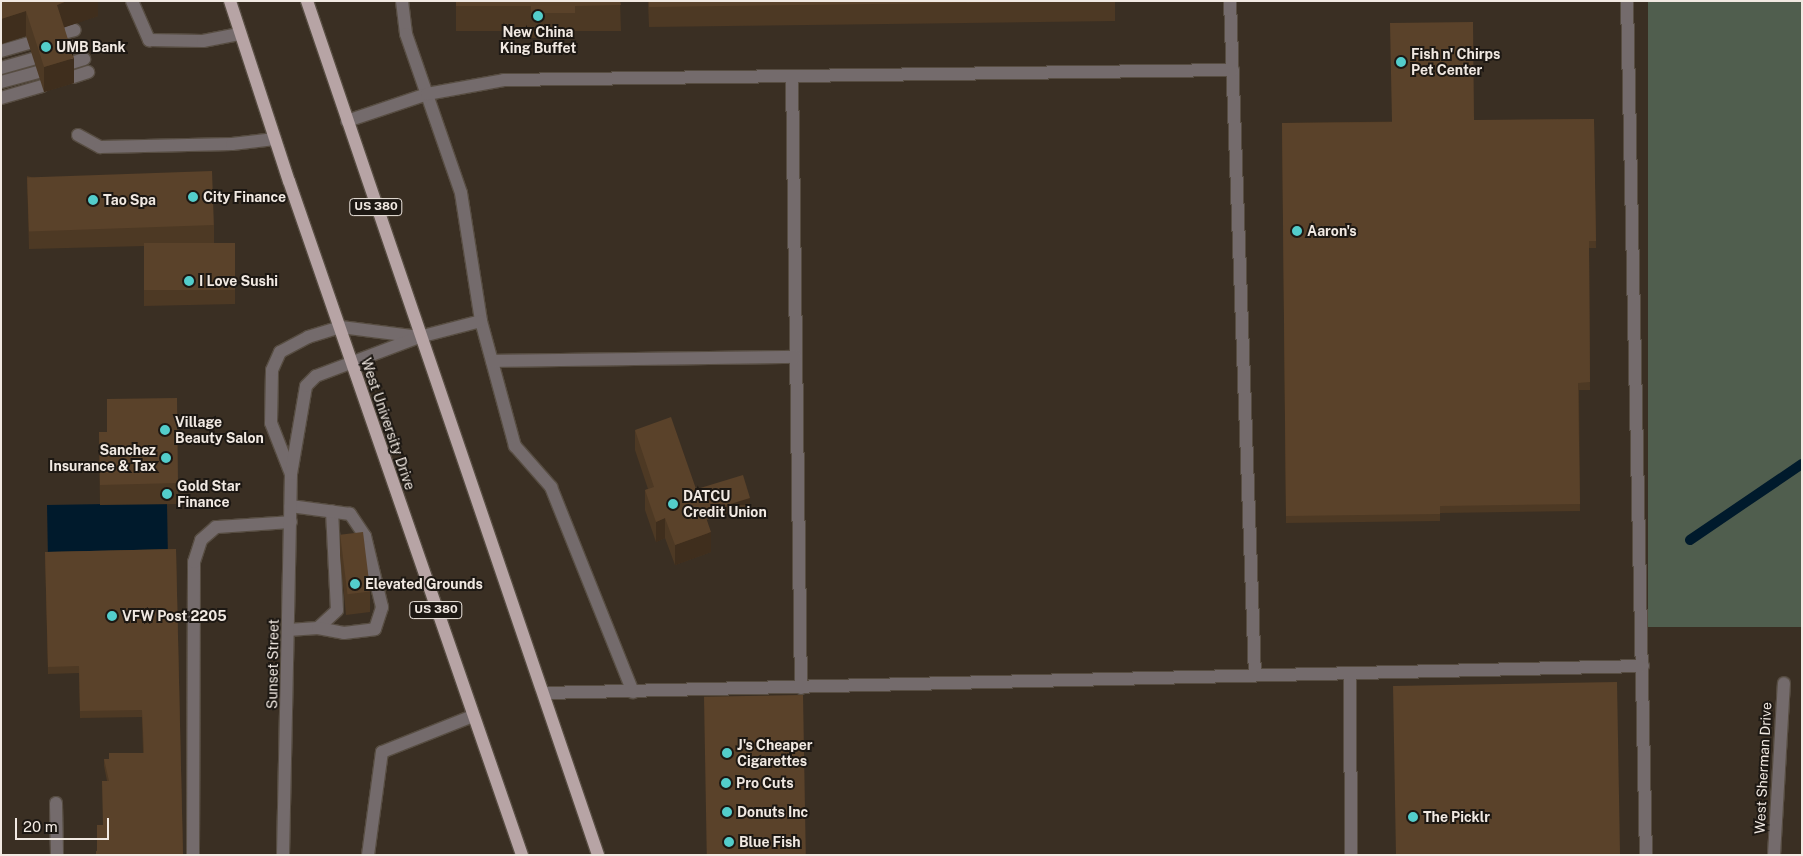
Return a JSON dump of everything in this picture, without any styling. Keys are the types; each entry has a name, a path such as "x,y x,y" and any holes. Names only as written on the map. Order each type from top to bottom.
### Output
{"main road":[{"name":"West University Drive","path":"230,1 275,139 342,327 352,365 522,855"},
{"name":"US 380","path":"307,1 419,338 545,694 598,855"}],"street":[{"path":"132,1 149,40 202,41 240,34"},
{"path":"402,1 406,34 461,193 481,321 515,446 551,487 633,692"},
{"path":"1230,1 1255,676"},
{"path":"1627,1 1646,855"},
{"path":"59,34 75,30"},
{"path":"1,51 29,43"},
{"path":"64,50 80,46"},
{"path":"1,68 33,59"},
{"path":"68,64 84,60"},
{"path":"347,121 427,94 504,80 1233,70"},
{"path":"1,82 38,72"},
{"path":"73,77 88,72"},
{"path":"792,76 801,688"},
{"path":"1,98 42,86"},
{"path":"78,135 100,147 232,144 275,139"},
{"path":"419,338 481,321"},
{"name":"Sunset Street","path":"291,474 271,424 272,370 280,352 308,336 342,327 419,338"},
{"name":"Sunset Street","path":"283,855 291,474 306,386 316,376 352,365 419,338"},
{"path":"492,361 796,357"},
{"path":"288,630 318,628 344,633 375,629 382,607 365,536 350,514 291,506"},
{"path":"318,628 337,610 332,511"},
{"path":"193,855 194,562 201,540 216,527 291,522"},
{"path":"545,694 1643,666"},
{"path":"1350,673 1351,855"},
{"name":"West Sherman Drive","path":"1774,855 1784,683"},
{"path":"368,855 382,752 473,716"},
{"path":"56,803 57,855"}],"green space":[{"path":"1648,1 1802,1 1802,627 1648,627"}],"water":[{"path":"167,503 168,556 48,558 47,505"}],"building":[{"path":"1,1 67,1 57,5 74,58 44,67 26,11 1,19"},
{"path":"456,1 620,1 621,5 575,6 575,13 531,13 531,6 456,6"},
{"path":"649,1 1111,1 649,7"},
{"path":"1473,22 1474,120 1594,119 1596,241 1589,241 1590,382 1578,383 1580,504 1440,506 1440,514 1286,516 1282,123 1392,122 1390,23"},
{"path":"212,171 214,225 29,231 27,177"},
{"name":"I Love Sushi","path":"144,243 235,243 235,290 144,290"},
{"path":"177,398 178,483 100,485 99,432 107,432 107,399"},
{"name":"DATCU Credit Union","path":"671,417 711,532 675,545 665,518 656,522 645,490 654,487 635,430"},
{"path":"743,475 750,498 703,512 696,489"},
{"path":"363,532 370,592 347,594 340,535"},
{"name":"VFW Post 2205","path":"176,549 183,855 138,855 138,851 97,851 97,825 103,825 102,781 109,781 104,759 109,759 109,753 144,753 142,710 80,711 79,666 48,667 45,552"},
{"path":"1617,682 1620,855 1396,855 1393,686"},
{"path":"803,695 806,855 707,855 704,697"},
{"path":"96,851 138,851 138,855 96,855"}],"waterway":[{"path":"1690,540 1802,464"}],"place":[{"name":"New China King Buffet","path":"538,16"},
{"name":"UMB Bank","path":"46,47"},
{"name":"Fish n' Chirps Pet Center","path":"1401,62"},
{"name":"City Finance","path":"193,197"},
{"name":"Tao Spa","path":"93,200"},
{"name":"Aaron's","path":"1297,231"},
{"name":"I Love Sushi","path":"189,281"},
{"name":"Village Beauty Salon","path":"165,430"},
{"name":"Sanchez Insurance & Tax","path":"166,458"},
{"name":"Gold Star Finance","path":"167,494"},
{"name":"DATCU Credit Union","path":"673,504"},
{"name":"Elevated Grounds","path":"355,584"},
{"name":"VFW Post 2205","path":"112,616"},
{"name":"J's Cheaper Cigarettes","path":"727,753"},
{"name":"Pro Cuts","path":"726,783"},
{"name":"Donuts Inc","path":"727,812"},
{"name":"The Picklr","path":"1413,817"},
{"name":"Blue Fish","path":"729,842"}]}
